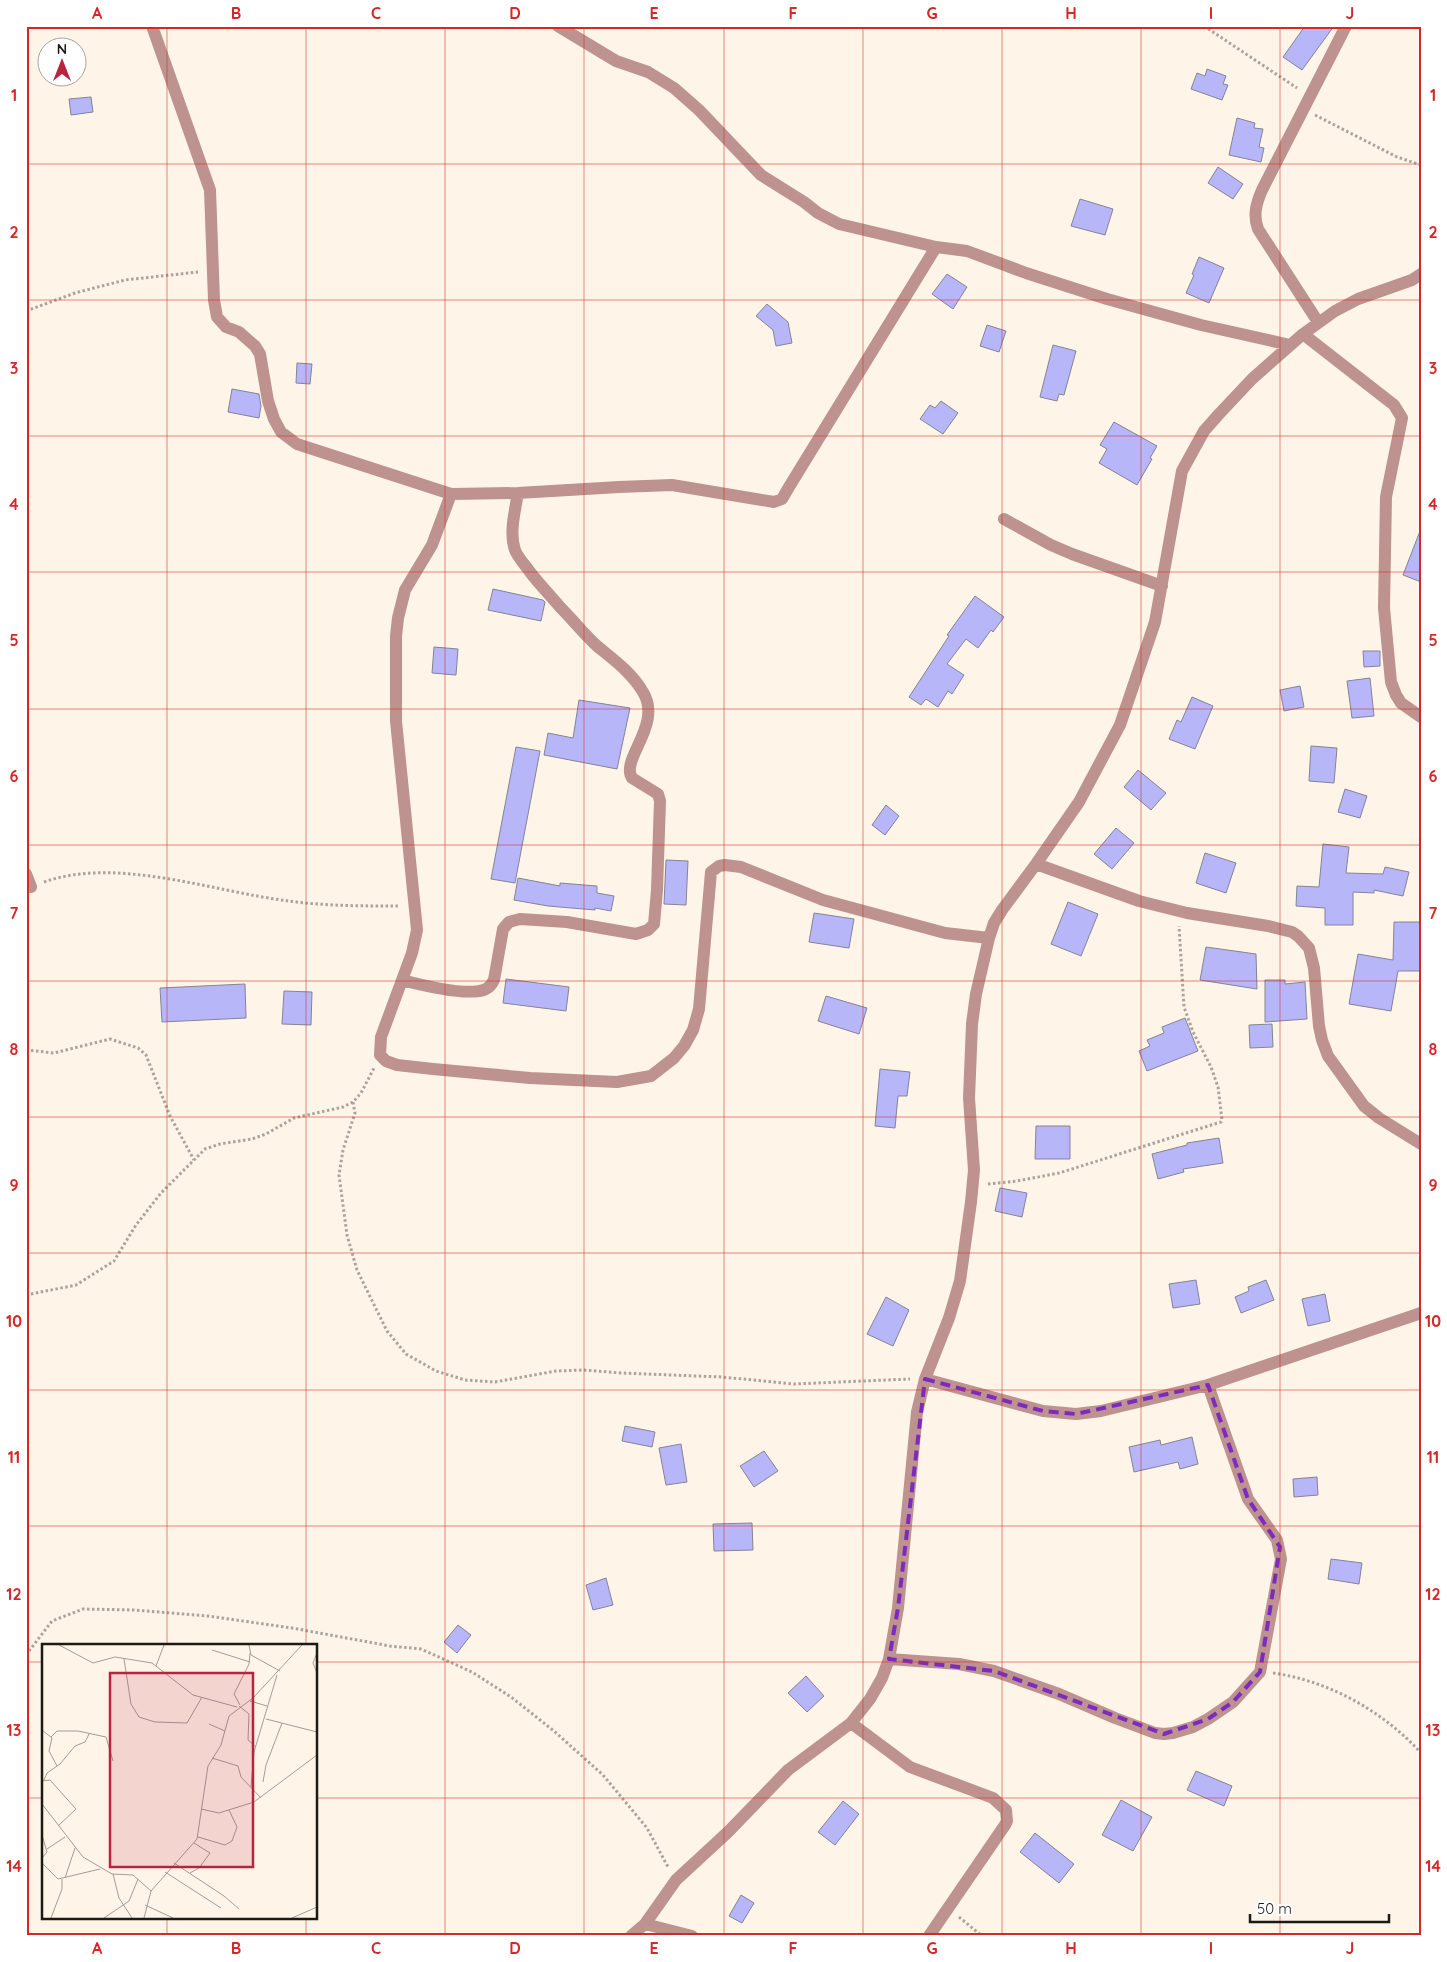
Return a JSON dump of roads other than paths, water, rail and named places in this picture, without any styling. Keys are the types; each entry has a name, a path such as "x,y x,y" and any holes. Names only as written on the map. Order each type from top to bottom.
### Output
{"street":[{"path":"152,26 210,190 214,300 217,317 226,327 239,332 249,340 260,354 268,401 281,432 297,444 451,494 518,493 672,485 771,502 782,499 936,246"},
{"path":"558,26 616,62 648,72 674,88 700,110 761,175 818,213 839,224 936,246 967,251 1026,273 1107,299 1201,325 1290,345"},
{"path":"1318,322 1254,220 1257,200 1346,26"},
{"path":"631,1936 645,1924 676,1880 728,1832 788,1770 851,1723 870,1699 882,1678 889,1659 898,1608 917,1412 925,1379 949,1318 960,1281 974,1170 969,1098 972,1024 976,994 988,938 1002,910 1079,802 1120,725 1155,622 1182,471 1204,431 1220,412 1303,334 1318,322 1358,299 1418,279"},
{"path":"1303,334 1394,404 1402,418 1386,497 1384,608 1391,682 1401,703 1421,717"},
{"path":"402,980 465,991 485,990 491,986 494,980 504,929 509,922 520,918 567,922 636,934 648,930 654,924 660,801 658,794 632,778 629,770 646,729 649,713 644,694 633,678 618,662 597,646 541,587 515,551 513,533 518,493"},
{"path":"451,494 432,545 405,590 398,618 396,720 417,930 412,953 381,1038 380,1055 386,1061 397,1064 530,1078 617,1082 651,1076 674,1058 684,1046 693,1030 700,1009 712,872 719,866 741,867 823,900 945,933 988,938"},
{"path":"1004,519 1065,551 1162,586"},
{"path":"1036,864 1139,901 1280,928 1292,932 1305,942 1309,948 1314,968 1319,1026 1328,1056 1364,1106 1379,1118 1421,1144"},
{"path":"26,874 31,887"},
{"path":"925,1379 1043,1411 1076,1414 1101,1411 1208,1386 1421,1313"},
{"path":"889,1659 959,1664 994,1671 1059,1694 1115,1718 1164,1734 1193,1727 1233,1702 1260,1672 1281,1558 1280,1547 1272,1531 1248,1499 1208,1386"},
{"path":"851,1723 910,1767 993,1798 1006,1810 1007,1821 1005,1825 929,1936"},
{"path":"645,1924 692,1936"}]}
